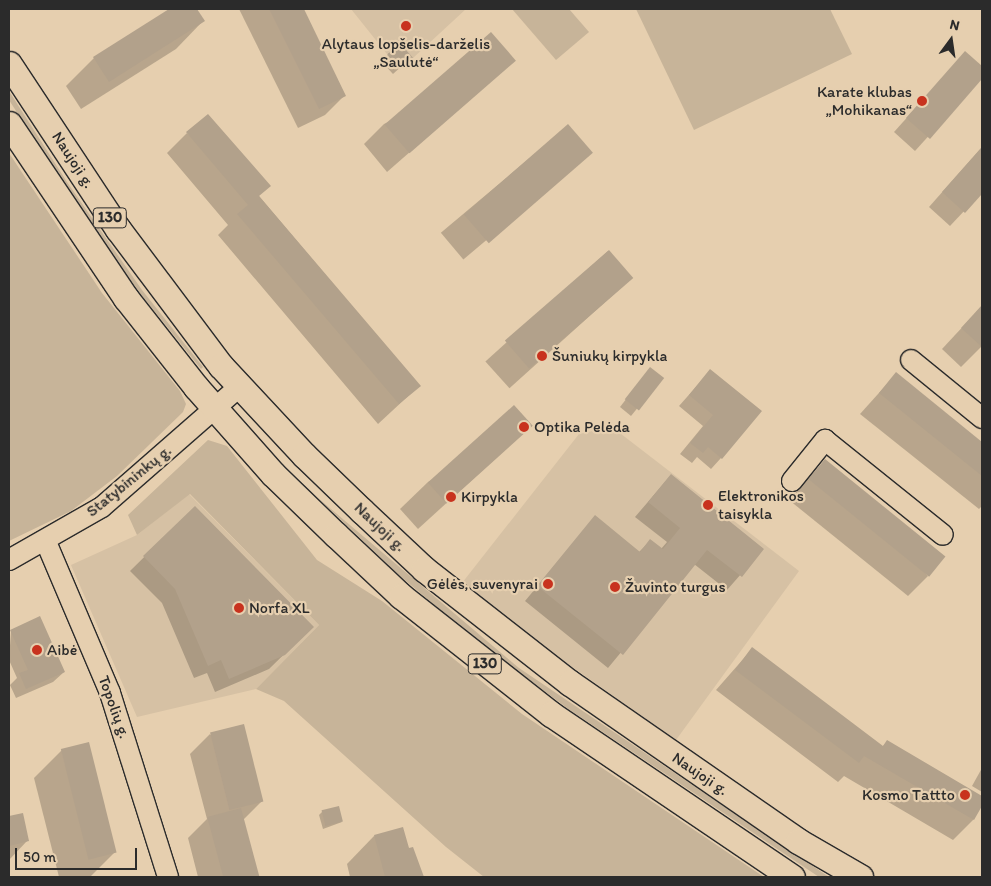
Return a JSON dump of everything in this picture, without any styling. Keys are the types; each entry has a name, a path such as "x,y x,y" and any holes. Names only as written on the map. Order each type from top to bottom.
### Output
{"main road":[{"name":"Naujoji g.","path":"9,64 118,229 239,387 304,455 431,575 577,688 798,841 860,877"},
{"name":"Naujoji g.","path":"9,124 126,298 214,409 336,535 465,649 551,714 792,877"}],"street":[{"path":"911,360 982,418"},
{"name":"Statybininkų g.","path":"9,560 46,542 102,508 239,387"},
{"path":"792,481 825,440 943,535"},
{"name":"Topolių g.","path":"46,542 113,701 168,877"}],"shaded area":[{"name":"Alytaus lopšelis-darželis „Saulutė“","path":"351,9 466,9 413,58 400,43 387,54"},
{"path":"512,9 569,9 589,32 556,60"},
{"path":"636,9 830,9 852,54 694,130"},
{"path":"9,91 67,182 142,290 203,367 201,369 139,292 63,184 9,100"},
{"path":"9,153 102,293 180,391 186,404 183,412 117,476 71,511 9,541"},
{"path":"612,427 799,571 676,740 551,652 462,583 579,434"},
{"path":"208,440 227,446 317,560 382,601 522,714 764,877 484,877 446,847 284,701 256,689 319,625 190,494 137,535 128,515"},
{"path":"189,494 319,625 256,689 137,717 71,565 137,535"},
{"path":"318,498 519,668 829,877 819,877 567,708 469,634 399,575"}],"building":[{"path":"169,9 197,9 205,21 109,82 93,57"},
{"path":"269,9 304,9 346,96 319,109"},
{"path":"491,32 516,61 410,153 385,125"},
{"path":"400,43 413,58 400,69 387,54"},
{"path":"965,51 982,66 982,79 930,139 906,118"},
{"path":"208,114 271,186 259,196 421,386 399,404 237,214 248,205 186,132"},
{"path":"568,124 593,153 489,243 464,215"},
{"path":"982,147 982,194 965,213 942,192"},
{"path":"609,250 633,278 529,368 505,341"},
{"path":"982,305 982,347 961,328"},
{"path":"650,367 664,378 639,410 625,399"},
{"path":"710,369 762,411 722,459 708,447 703,453 690,443 713,415 689,395"},
{"path":"896,372 982,442 982,476 879,393"},
{"path":"514,405 533,426 447,503 428,483"},
{"path":"825,459 945,557 929,577 809,479"},
{"path":"671,474 764,549 742,577 707,550 623,655 537,586 595,515 640,552 650,539 663,549 680,528 648,502"},
{"name":"Norfa XL","path":"195,506 314,627 285,655 229,679 221,660 208,666 175,589 143,556"},
{"name":"Aibė","path":"40,616 65,672 26,689 19,673 28,670 10,630"},
{"path":"752,647 883,746 887,740 982,796 982,806 974,820 864,756 859,763 735,670"},
{"path":"244,724 263,802 229,810 210,732"},
{"path":"89,742 117,853 88,860 61,749"},
{"path":"339,806 343,822 325,826 322,810"},
{"path":"241,808 259,877 223,877 207,817"},
{"path":"23,813 29,841 9,846 9,816"},
{"path":"403,827 409,848 413,847 424,877 385,877 374,835"}],"place":[{"name":"Alytaus lopšelis-darželis „Saulutė“","path":"406,26"},
{"name":"Karate klubas „Mohikanas“","path":"922,101"},
{"name":"Šuniukų kirpykla","path":"542,356"},
{"name":"Optika Pelėda","path":"524,427"},
{"name":"Kirpykla","path":"451,497"},
{"name":"Elektronikos taisykla","path":"708,505"},
{"name":"Gėlės, suvenyrai","path":"548,584"},
{"name":"Žuvinto turgus","path":"615,587"},
{"name":"Norfa XL","path":"239,608"},
{"name":"Aibė","path":"37,650"},
{"name":"Kosmo Tattto","path":"965,795"}]}
